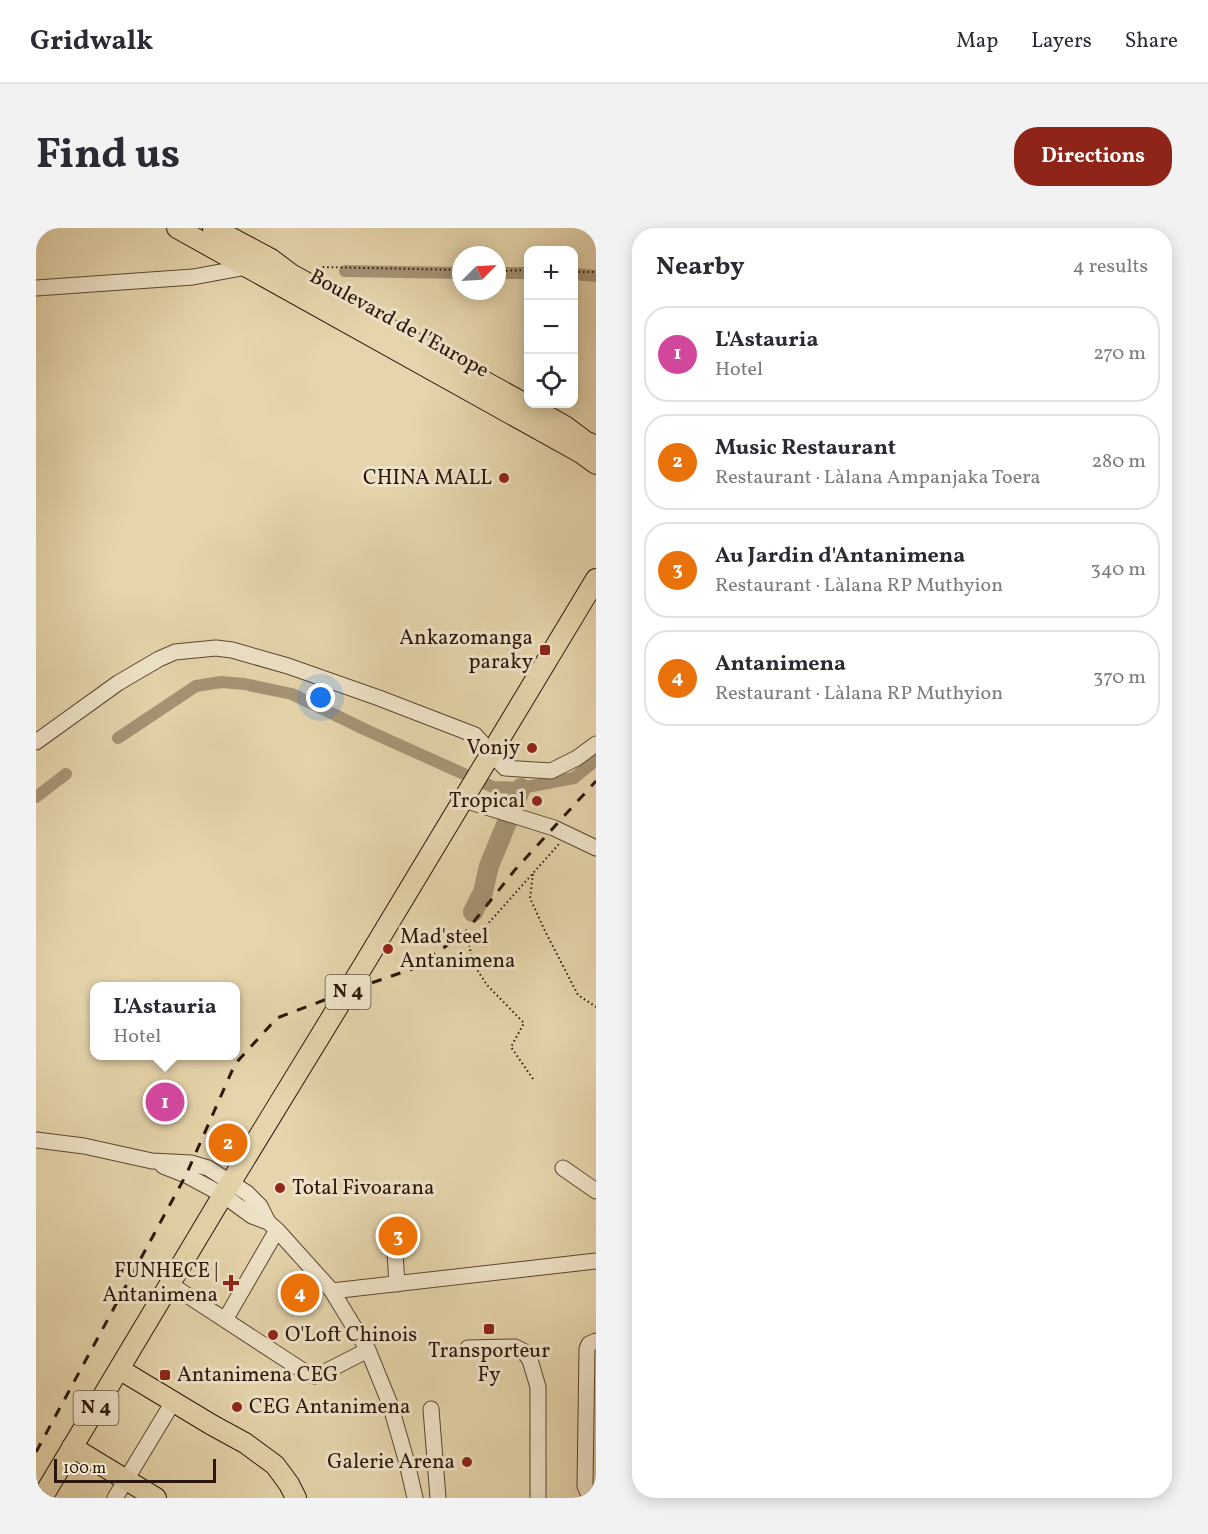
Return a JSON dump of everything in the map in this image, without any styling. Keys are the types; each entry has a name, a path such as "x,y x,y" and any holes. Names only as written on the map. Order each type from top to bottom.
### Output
{"main road":[{"name":"Boulevard de l'Europe","path":"177,228 593,459"},
{"name":"Boulevard de l'Europe","path":"213,228 272,259 291,274 565,426 585,441 593,459"},
{"name":"N 4","path":"42,1498 596,579"},
{"path":"119,1369 245,1443 275,1465 296,1498"},
{"path":"72,1447 156,1498"}],"street":[{"path":"36,288 193,277 247,267"},
{"path":"36,742 118,682 159,659 175,652 216,648 232,650 288,666 475,735 488,759 505,768 551,771 577,758 596,744"},
{"path":"467,795 499,811 554,828 596,848"},
{"path":"36,1140 84,1146 152,1161 191,1163 208,1168 227,1189 247,1193 260,1206 273,1226 332,1291 368,1350 390,1404 416,1498"},
{"path":"563,1168 596,1191"},
{"path":"225,1320 273,1226"},
{"path":"395,1253 397,1284"},
{"path":"332,1291 596,1261"},
{"path":"170,1284 308,1374 315,1376 321,1374 368,1350"},
{"path":"588,1496 585,1486 591,1415 587,1349 589,1344 596,1341"},
{"path":"468,1348 515,1347 523,1351 530,1360 538,1387 538,1498"},
{"path":"115,1498 173,1402"},
{"path":"431,1409 438,1498"}],"path":[{"path":"291,274 321,267 452,270"},
{"path":"506,271 524,270"},
{"path":"578,272 596,272"},
{"path":"533,1079 511,1047 524,1023 487,985 474,965 469,945 567,835"},
{"path":"533,874 530,898 545,931 578,995 596,1008"}],"waterway":[{"path":"345,271 452,273"},
{"path":"506,273 524,273"},
{"path":"578,274 596,276"},
{"path":"118,738 196,686 221,682 244,684 292,694 493,787 521,788 574,778 596,760"},
{"path":"36,797 66,774"},
{"path":"473,912 483,892 489,866 521,788"}],"railway":[{"path":"240,1059 277,1018 412,969 464,934 514,871 596,781"},
{"path":"36,1452 186,1175 239,1060"}],"place":[{"name":"CHINA MALL","path":"504,478"},
{"name":"Ankazomanga paraky","path":"545,650"},
{"name":"Vonjy","path":"532,748"},
{"name":"Tropical","path":"537,801"},
{"name":"Mad'steel Antanimena","path":"388,949"},
{"name":"L'Astauria","path":"165,1102"},
{"name":"Music Restaurant","path":"228,1143"},
{"name":"Total Fivoarana","path":"280,1188"},
{"name":"Au Jardin d'Antanimena","path":"398,1236"},
{"name":"FUNHECE | Antanimena","path":"231,1283"},
{"name":"Antanimena","path":"300,1293"},
{"name":"Transporteur Fy","path":"489,1329"},
{"name":"O'Loft Chinois","path":"273,1335"},
{"name":"Antanimena CEG","path":"165,1375"},
{"name":"CEG Antanimena","path":"237,1407"},
{"name":"Galerie Arena","path":"467,1462"}]}
